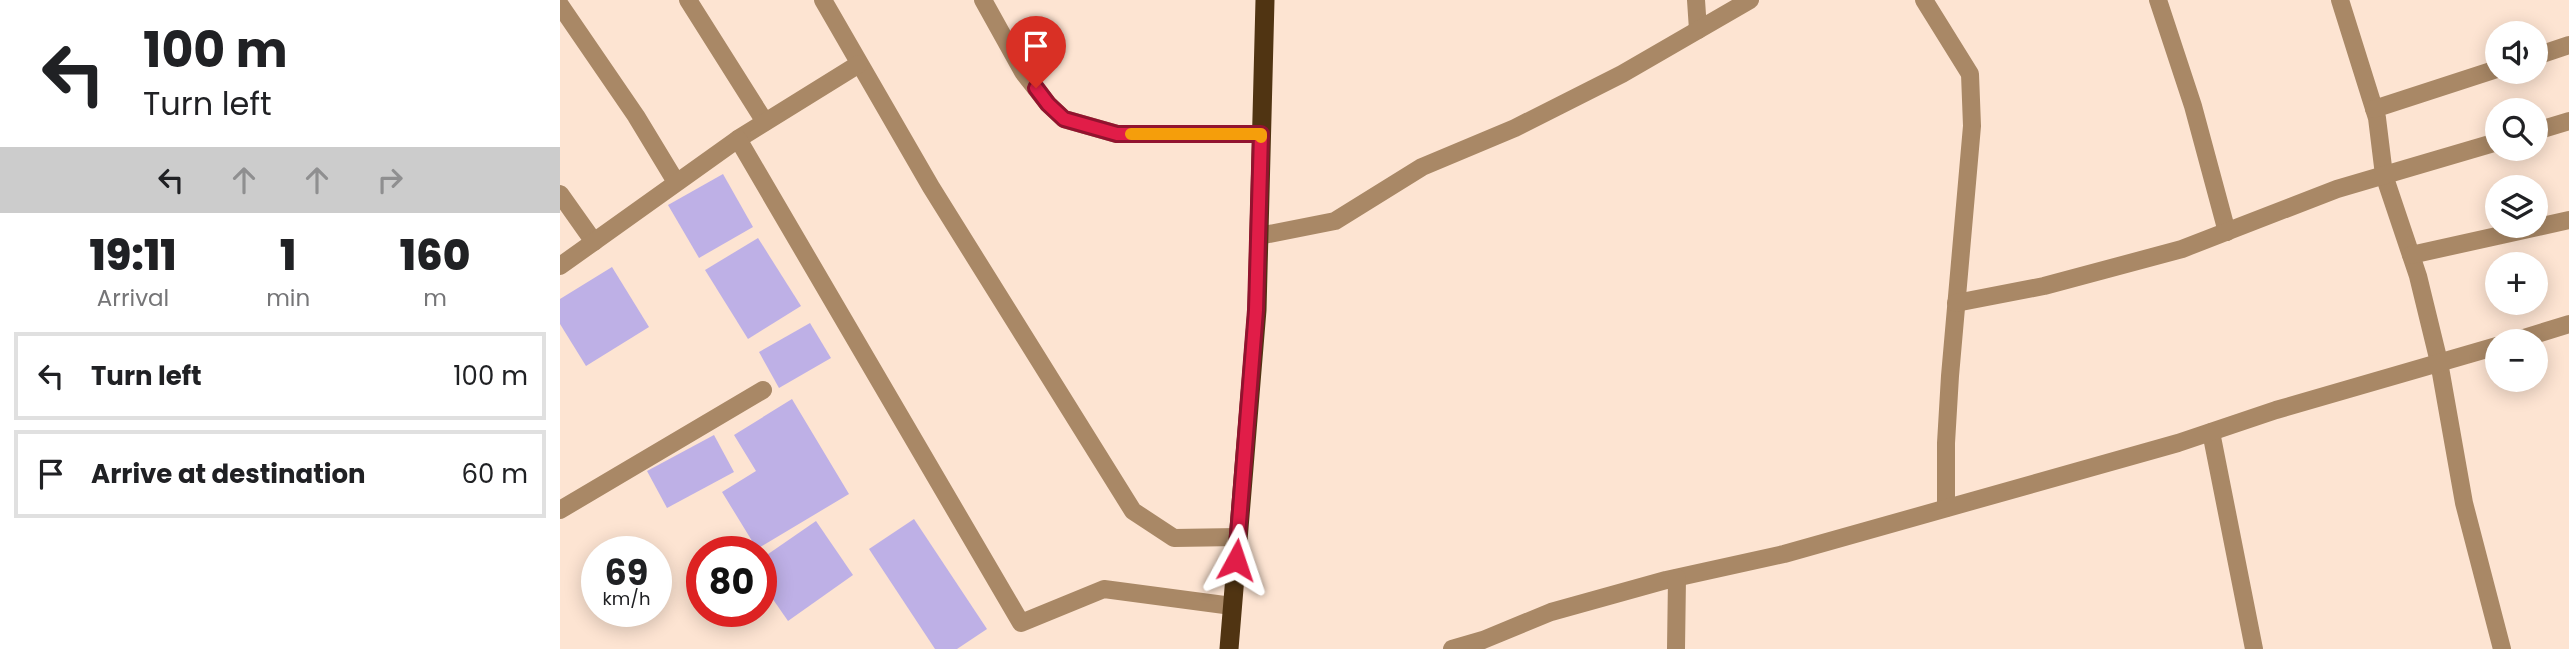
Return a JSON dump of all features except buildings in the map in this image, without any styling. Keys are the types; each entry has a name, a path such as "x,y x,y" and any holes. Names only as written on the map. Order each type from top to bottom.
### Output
{"highway":[{"path":"1229,649 1256,310 1265,0"}],"street":[{"path":"688,0 765,122"},
{"path":"823,0 931,187 1133,511 1174,538 1238,537"},
{"path":"983,0 1023,72 1048,104 1064,119 1117,134 1261,134"},
{"path":"1696,0 1698,30"},
{"path":"1259,236 1335,220 1422,167 1515,128 1622,74 1750,0"},
{"path":"1924,0 1970,74 1972,126 1946,443 1947,508"},
{"path":"2158,0 2193,106 2227,232"},
{"path":"2340,0 2374,109 2384,175 2412,255 2439,362 2464,503 2502,649"},
{"path":"560,5 636,116 676,183"},
{"path":"2548,52 2569,45"},
{"path":"560,265 738,139 859,64"},
{"path":"2374,109 2485,73"},
{"path":"2548,127 2569,121"},
{"path":"738,139 1021,623 1104,589 1232,606"},
{"path":"1956,303 2082,276 2182,249 2337,190 2485,146"},
{"path":"560,194 594,242"},
{"path":"2412,255 2569,219"},
{"path":"2548,330 2569,324"},
{"path":"1452,649 1483,644 1551,612 1677,578 1784,554 2211,432 2276,410 2485,349"},
{"path":"560,510 763,390"},
{"path":"2211,432 2254,649"},
{"path":"1676,649 1677,578"}],"slow traffic":[{"path":"1131,134 1261,134 1261,137"}],"route":[{"path":"1036,88 1064,119 1117,134 1261,134 1256,310 1236,560"}]}
